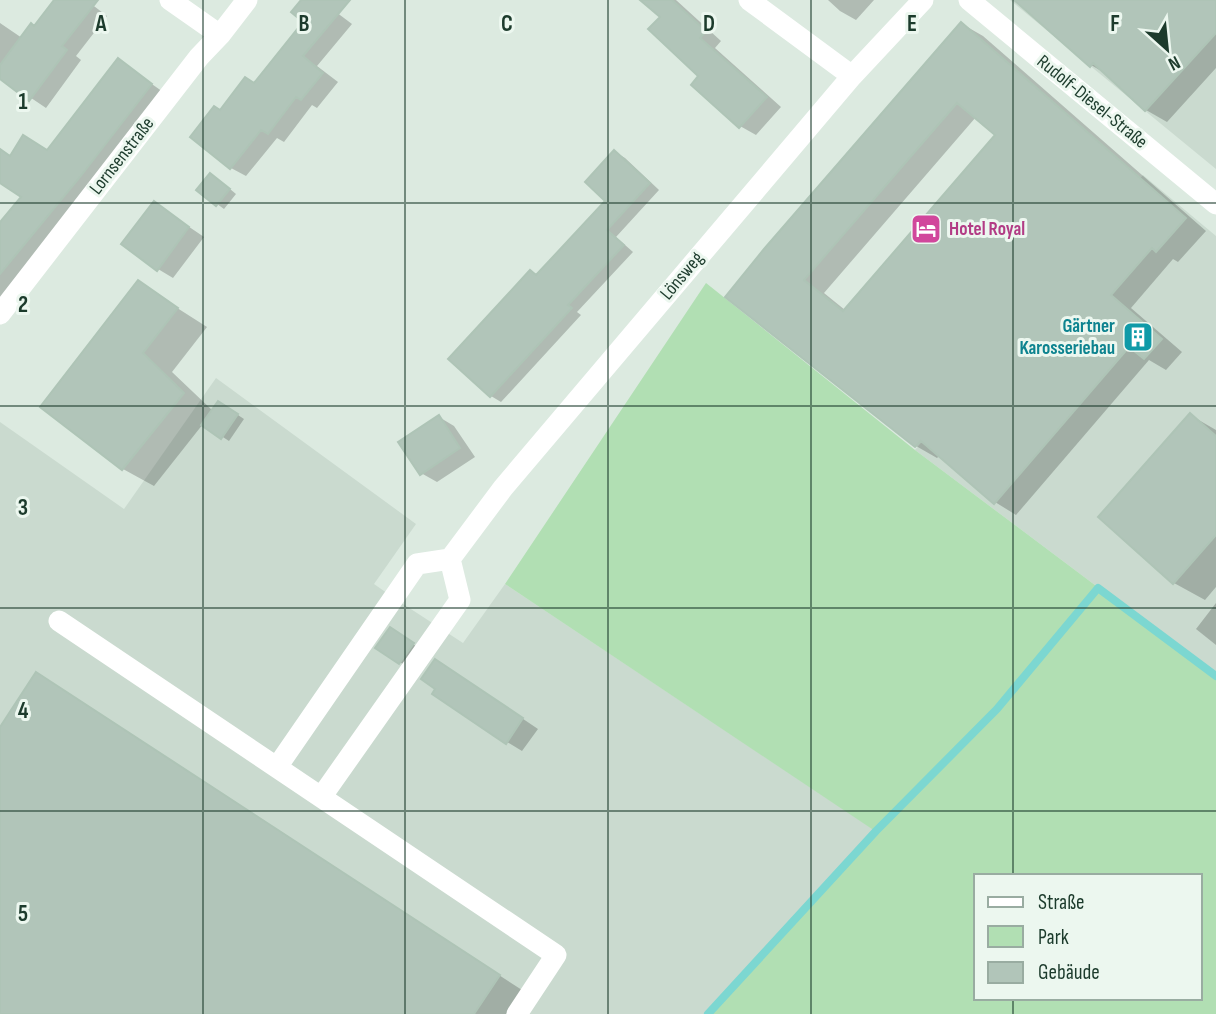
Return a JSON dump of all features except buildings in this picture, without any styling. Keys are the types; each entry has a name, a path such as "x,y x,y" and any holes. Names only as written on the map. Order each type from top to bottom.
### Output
{"street":[{"path":"170,0 220,35"},
{"name":"Lornsenstraße","path":"0,314 199,57 247,0"},
{"path":"750,0 852,76"},
{"name":"Lönsweg","path":"450,559 503,488 852,76 923,0"},
{"name":"Rudolf-Diesel-Straße","path":"969,0 1216,204"},
{"path":"277,767 417,564 450,559 460,600 322,796"},
{"path":"59,621 556,955 517,1014"}],"shaded area":[{"path":"1010,0 1216,0 1216,169"},
{"path":"1143,175 1216,236 1216,676 915,450"},
{"path":"216,378 416,524 374,584 394,598 463,643 505,584 876,831 708,1014 0,1014 0,422 124,509"}],"green space":[{"path":"706,283 915,450 1216,676 1216,1014 708,1014 875,831 505,584"}],"waterway":[{"path":"708,1014 876,831 997,709 1098,588 1216,676"}],"place":[{"name":"Hotel Royal","path":"926,229"},
{"name":"Gärtner Karosseriebau","path":"1138,337"}]}
